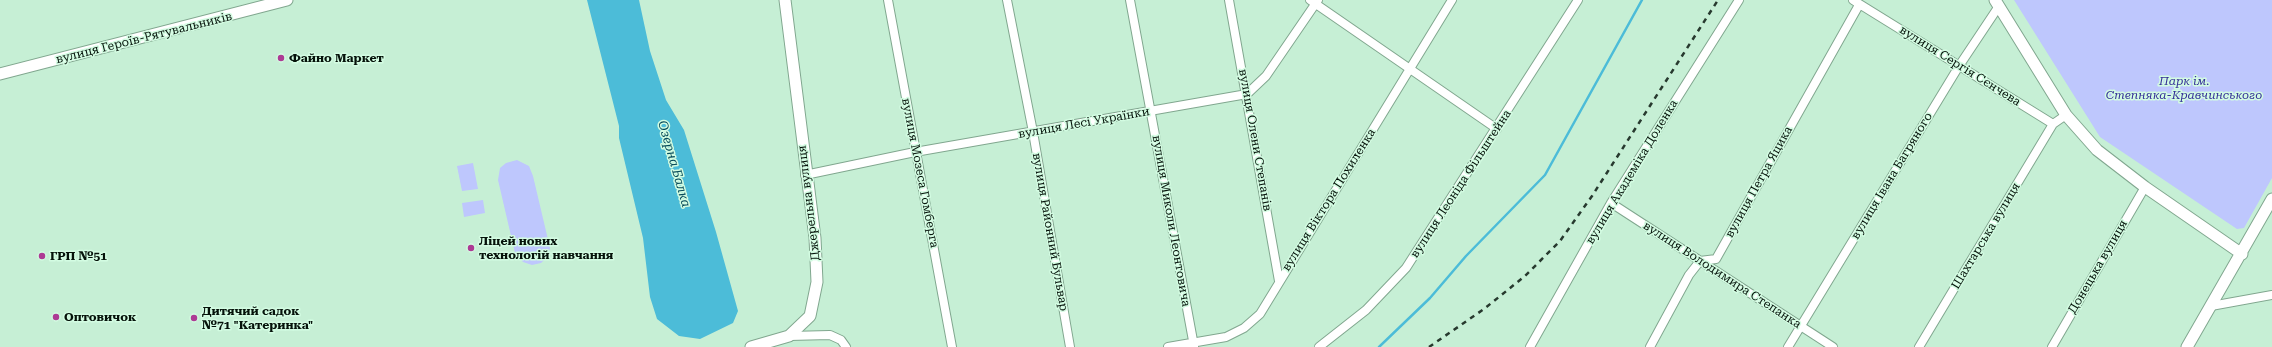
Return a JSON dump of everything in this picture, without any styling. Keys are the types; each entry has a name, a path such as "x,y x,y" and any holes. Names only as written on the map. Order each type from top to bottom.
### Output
{"main road":[{"name":"вулиця Героїв-Рятувальників","path":"0,74 287,0"},
{"name":"Джерельна вулиця","path":"785,0 805,175 814,238 817,282 810,316 789,336"},
{"path":"1997,3 2066,115 2097,150 2145,187 2242,254"},
{"path":"2187,347 2242,254 2272,199"},
{"path":"751,347 789,336"}],"street":[{"name":"вулиця Мозеса Гомберга","path":"888,0 952,347"},
{"name":"вулиця Районний Бульвар","path":"1007,0 1033,132 1070,347"},
{"name":"вулиця Миколи Леонтовича","path":"1130,0 1193,345"},
{"name":"вулиця Олени Степанів","path":"1230,0 1279,281"},
{"name":"вулиця Віктора Похиленка","path":"1168,347 1193,345 1226,337 1244,328 1260,314 1452,0"},
{"name":"вулиця Леоніда Фільштейна","path":"1319,347 1366,310 1406,268 1578,0"},
{"name":"вулиця Академіка Доленка","path":"1530,347 1611,203 1739,0"},
{"path":"1247,94 1266,76 1314,1 1497,128"},
{"name":"вулиця Сергія Сєнчева","path":"1856,2 2053,124"},
{"name":"вулиця Петра Яцика","path":"1700,261 1716,259 1856,2"},
{"name":"вулиця Івана Багряного","path":"1788,347 1997,3"},
{"name":"вулиця Лесі Українки","path":"805,175 915,152 1151,112 1247,94"},
{"path":"2053,124 2066,115"},
{"name":"Шахтарська вулиця","path":"1919,347 2053,124"},
{"name":"Донецька вулиця","path":"2052,347 2145,187"},
{"name":"вулиця Володимира Степанка","path":"1611,203 1833,347"},
{"path":"1650,347 1689,275 1700,261"},
{"path":"2211,306 2272,295"},
{"path":"789,336 830,335 841,340 846,347"}],"green space":[{"name":"Парк ім. Степняка-Кравчинського","path":"2014,0 2272,0 2272,178 2244,228 2237,229 2100,137"},
{"path":"517,160 529,166 533,176 550,248 547,257 541,263 532,265 523,262 515,253 498,180 500,168 506,163"},
{"path":"473,163 478,189 462,191 457,166"},
{"path":"483,200 485,213 464,217 462,203"}],"water":[{"name":"Озерна Балка","path":"587,0 639,0 650,51 666,100 684,130 716,232 738,311 733,323 700,339 679,336 657,319 650,297 643,238 619,138 619,126"}],"waterway":[{"path":"1379,347 1430,298 1466,256 1545,175 1642,0"}],"railway":[{"path":"1429,347 1484,309 1525,276 1560,241 1592,196 1718,0"}],"place":[{"name":"Файно Маркет","path":"281,58"},
{"name":"Ліцей нових технологій навчання","path":"471,248"},
{"name":"ГРП №51","path":"42,256"},
{"name":"Оптовичок","path":"56,317"},
{"name":"Дитячий садок №71 \"Катеринка\"","path":"194,318"}]}
